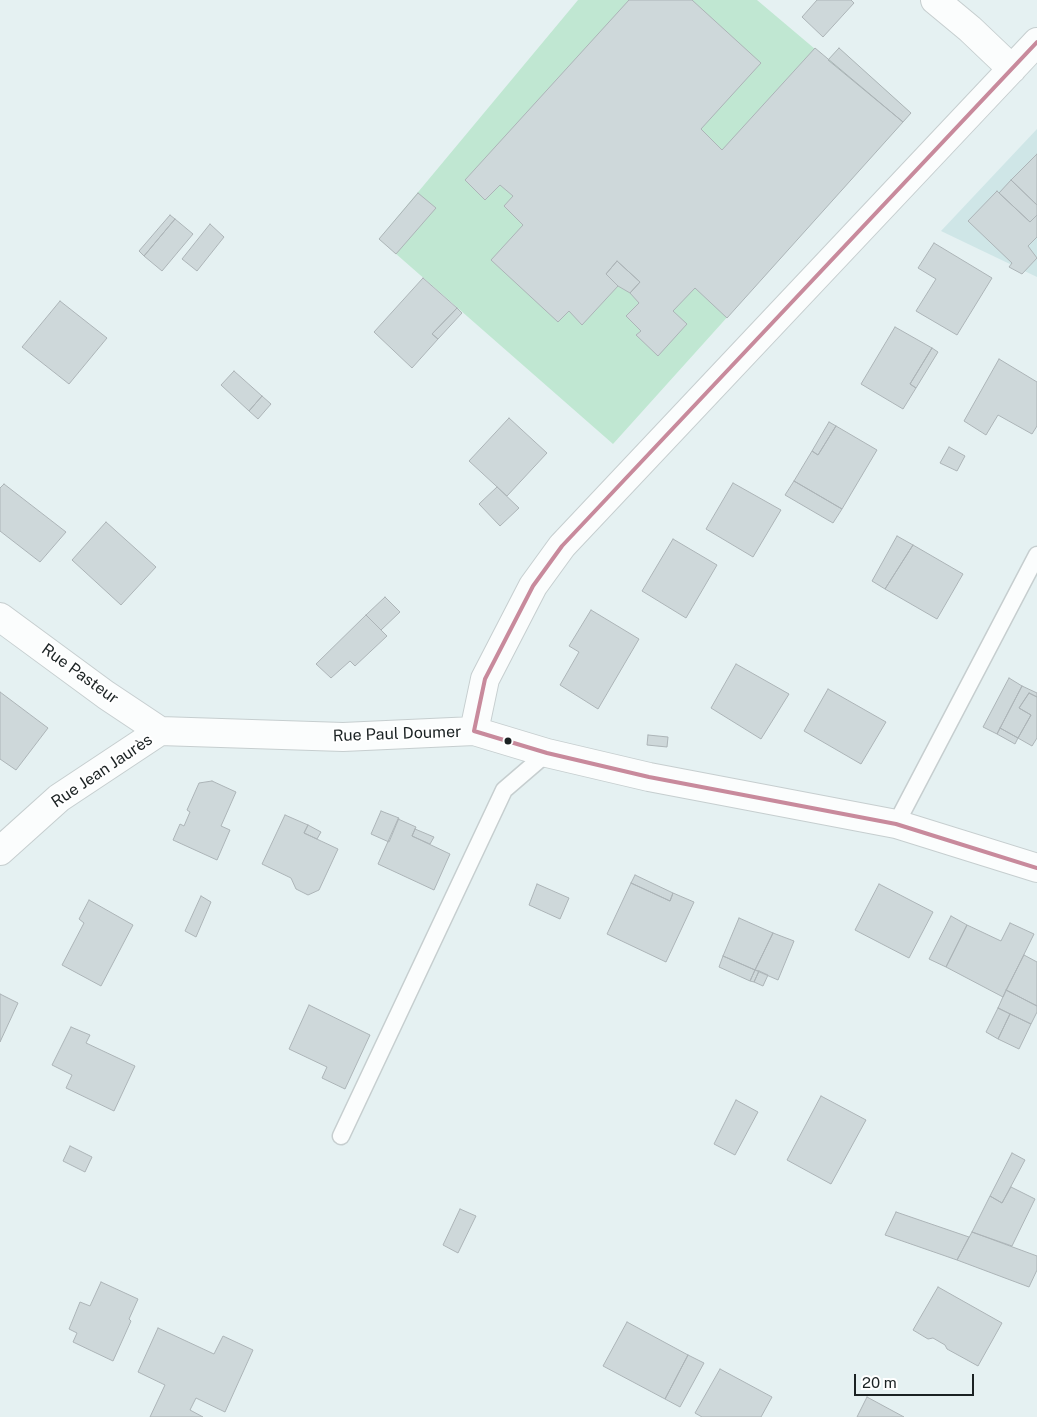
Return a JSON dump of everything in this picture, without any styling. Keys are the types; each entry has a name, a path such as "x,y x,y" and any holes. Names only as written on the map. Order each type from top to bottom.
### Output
{"street":[{"path":"945,5 1012,68"},
{"path":"474,731 485,679 534,586 562,546 1037,42"},
{"name":"Rue Pasteur","path":"0,617 160,731"},
{"name":"Rue Paul Doumer","path":"160,731 343,738 474,731 547,753 649,777 896,824 1037,868"},
{"name":"Rue Jean Jaurès","path":"0,851 59,798 160,731"}],"lane":[{"path":"896,824 1037,555"},
{"path":"341,1136 504,790 547,753"}],"shaded area":[{"path":"1037,129 1037,277 941,231"}],"green space":[{"path":"578,0 757,0 828,60 839,48 911,113 613,444 379,239"}],"building":[{"path":"629,0 692,0 761,63 701,129 722,150 815,48 903,122 727,318 695,288 673,311 687,324 658,356 636,335 641,331 626,316 639,303 630,293 640,282 617,261 606,274 618,286 582,325 569,311 558,322 491,260 523,225 504,206 513,196 500,185 485,200 465,180"},
{"path":"817,0 851,0 854,3 823,37 802,17"},
{"path":"839,48 911,113 903,122 828,60"},
{"path":"1037,154 1037,205 1011,180"},
{"path":"1011,180 1037,205 1037,215 1030,222 999,193"},
{"path":"997,191 1030,222 1037,215 1037,237 1028,246 1037,258 1022,274 1009,267 1012,263 968,221"},
{"path":"418,193 436,208 396,254 379,239"},
{"path":"170,215 175,219 144,256 139,251"},
{"path":"175,219 193,234 162,271 144,256"},
{"path":"210,224 224,237 197,271 182,259"},
{"path":"934,243 992,278 957,335 916,311 936,279 918,268"},
{"path":"617,261 640,282 630,293 618,286 606,274"},
{"path":"423,278 457,308 432,334 438,339 412,368 374,332"},
{"path":"60,301 107,338 69,384 22,347"},
{"path":"457,308 462,313 438,339 432,334"},
{"path":"895,327 932,348 910,384 916,388 903,409 861,384"},
{"path":"932,348 938,352 916,388 910,384"},
{"path":"999,359 1037,382 1037,426 1032,434 998,415 986,435 964,421"},
{"path":"234,371 262,396 249,411 221,385"},
{"path":"262,396 271,404 258,419 249,411"},
{"path":"509,418 547,453 507,496 469,461"},
{"path":"829,422 836,426 818,455 812,451"},
{"path":"836,426 877,450 842,509 794,481 812,451 818,455"},
{"path":"949,447 965,456 957,471 940,463"},
{"path":"794,481 842,509 833,523 785,495"},
{"path":"733,483 781,510 753,557 706,529"},
{"path":"4,484 66,532 40,562 0,531 0,488"},
{"path":"497,487 519,508 500,526 479,504"},
{"path":"106,522 156,567 121,605 72,560"},
{"path":"897,536 913,545 885,589 872,581"},
{"path":"673,539 717,565 686,618 642,591"},
{"path":"913,545 963,574 937,619 885,589"},
{"path":"385,597 400,612 381,630 366,615"},
{"path":"591,610 639,639 598,709 560,685 579,652 569,646"},
{"path":"366,615 387,636 355,666 350,661 331,678 316,664"},
{"path":"736,664 789,694 761,739 711,708"},
{"path":"1009,678 1022,686 997,734 983,727"},
{"path":"1022,686 1037,693 1037,697 1029,693 1019,708 1031,715 1018,738 1000,728"},
{"path":"828,689 886,722 861,764 804,731"},
{"path":"0,692 48,728 16,770 0,759"},
{"path":"1029,693 1037,697 1037,738 1032,746 1018,738 1031,715 1019,708"},
{"path":"1000,728 1018,738 1015,744 997,734"},
{"path":"648,735 668,737 667,747 647,745"},
{"path":"212,781 236,792 221,826 230,830 217,860 173,840 180,824 184,826 190,812 187,810 199,783"},
{"path":"381,811 399,818 389,842 371,834"},
{"path":"285,815 308,825 304,833 338,849 319,890 308,895 296,889 291,878 262,864"},
{"path":"398,819 416,827 412,836 450,854 434,890 378,864"},
{"path":"308,825 321,832 317,839 304,833"},
{"path":"415,829 434,837 430,844 412,836"},
{"path":"635,875 673,893 670,901 631,883"},
{"path":"631,883 670,901 673,893 694,902 666,962 607,934"},
{"path":"537,884 569,898 560,919 529,905"},
{"path":"879,884 933,912 909,958 855,930"},
{"path":"201,896 211,902 196,937 185,931"},
{"path":"89,900 133,925 101,986 62,965 84,923 79,919"},
{"path":"951,916 967,925 946,967 929,959"},
{"path":"739,918 773,933 755,970 723,956"},
{"path":"1010,923 1034,934 1003,997 946,967 967,925 1001,941"},
{"path":"773,933 794,941 778,980 755,970"},
{"path":"1024,955 1037,962 1037,1006 1006,990"},
{"path":"723,956 755,970 750,981 719,967"},
{"path":"755,970 759,971 754,982 750,981"},
{"path":"759,971 768,975 763,986 754,982"},
{"path":"1006,990 1037,1006 1037,1012 1031,1024 998,1008"},
{"path":"0,994 18,1003 0,1042"},
{"path":"309,1005 370,1035 345,1089 322,1078 327,1067 289,1049"},
{"path":"998,1008 1010,1014 998,1039 986,1032"},
{"path":"1010,1014 1031,1024 1019,1049 998,1039"},
{"path":"71,1027 90,1035 86,1043 135,1066 114,1111 66,1088 72,1075 52,1065"},
{"path":"821,1096 866,1120 831,1184 787,1160"},
{"path":"736,1100 758,1112 735,1155 714,1144"},
{"path":"70,1146 92,1157 85,1172 63,1161"},
{"path":"1012,1153 1025,1160 1002,1203 990,1196"},
{"path":"1011,1187 1035,1199 1012,1246 972,1232 990,1196 1002,1203"},
{"path":"460,1209 476,1216 458,1253 443,1245"},
{"path":"896,1212 969,1237 957,1260 885,1235"},
{"path":"972,1232 1037,1256 1037,1270 1029,1287 957,1260"},
{"path":"101,1282 138,1299 129,1319 131,1321 113,1361 73,1342 77,1333 69,1329 80,1302 90,1306"},
{"path":"938,1287 1002,1323 978,1366 947,1349 945,1345 933,1338 928,1339 913,1330"},
{"path":"627,1322 688,1355 665,1399 603,1366"},
{"path":"158,1328 214,1354 223,1336 253,1350 225,1412 196,1398 190,1410 203,1417 150,1417 165,1385 138,1372"},
{"path":"688,1355 704,1363 680,1407 665,1399"},
{"path":"720,1369 772,1397 761,1417 702,1417 695,1413"},
{"path":"867,1397 904,1417 857,1417"}],"transit line":[{"path":"1037,42 562,546 533,586 485,679 474,731 547,753 649,777 896,824 1037,868"}]}
